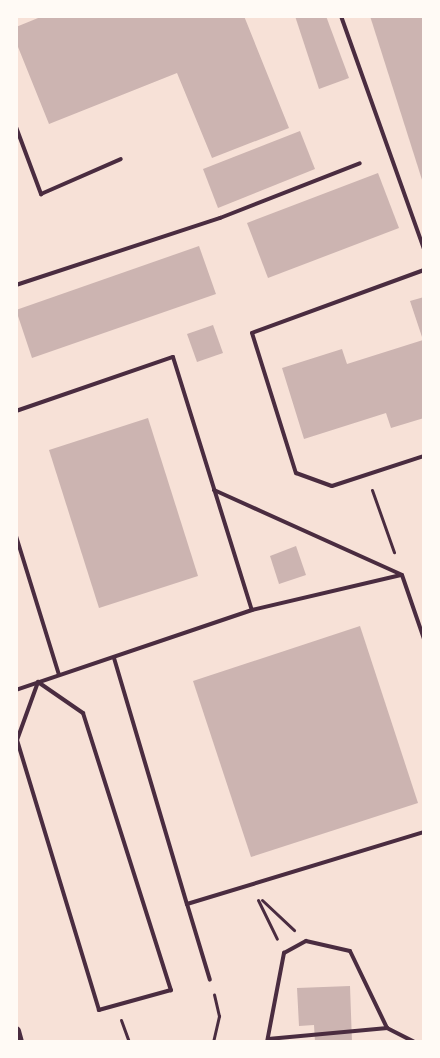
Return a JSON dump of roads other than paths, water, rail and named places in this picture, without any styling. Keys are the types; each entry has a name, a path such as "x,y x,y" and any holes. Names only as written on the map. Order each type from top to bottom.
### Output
{"main road":[{"path":"16,1031 19,1042"}],"lane":[{"path":"341,16 424,249"},
{"path":"16,127 41,194 121,159"},
{"path":"16,285 220,218 360,163"},
{"path":"424,270 252,333 296,473 332,486 424,456"},
{"path":"16,411 174,357 252,610"},
{"path":"214,490 402,575 424,640"},
{"path":"16,536 59,675"},
{"path":"16,690 252,610 402,575"},
{"path":"114,658 210,980"},
{"path":"38,682 83,713 171,990 99,1010 17,740 38,682"},
{"path":"187,904 424,832"},
{"path":"387,1028 350,951 306,941 284,953 267,1040 387,1028 414,1042"}]}
